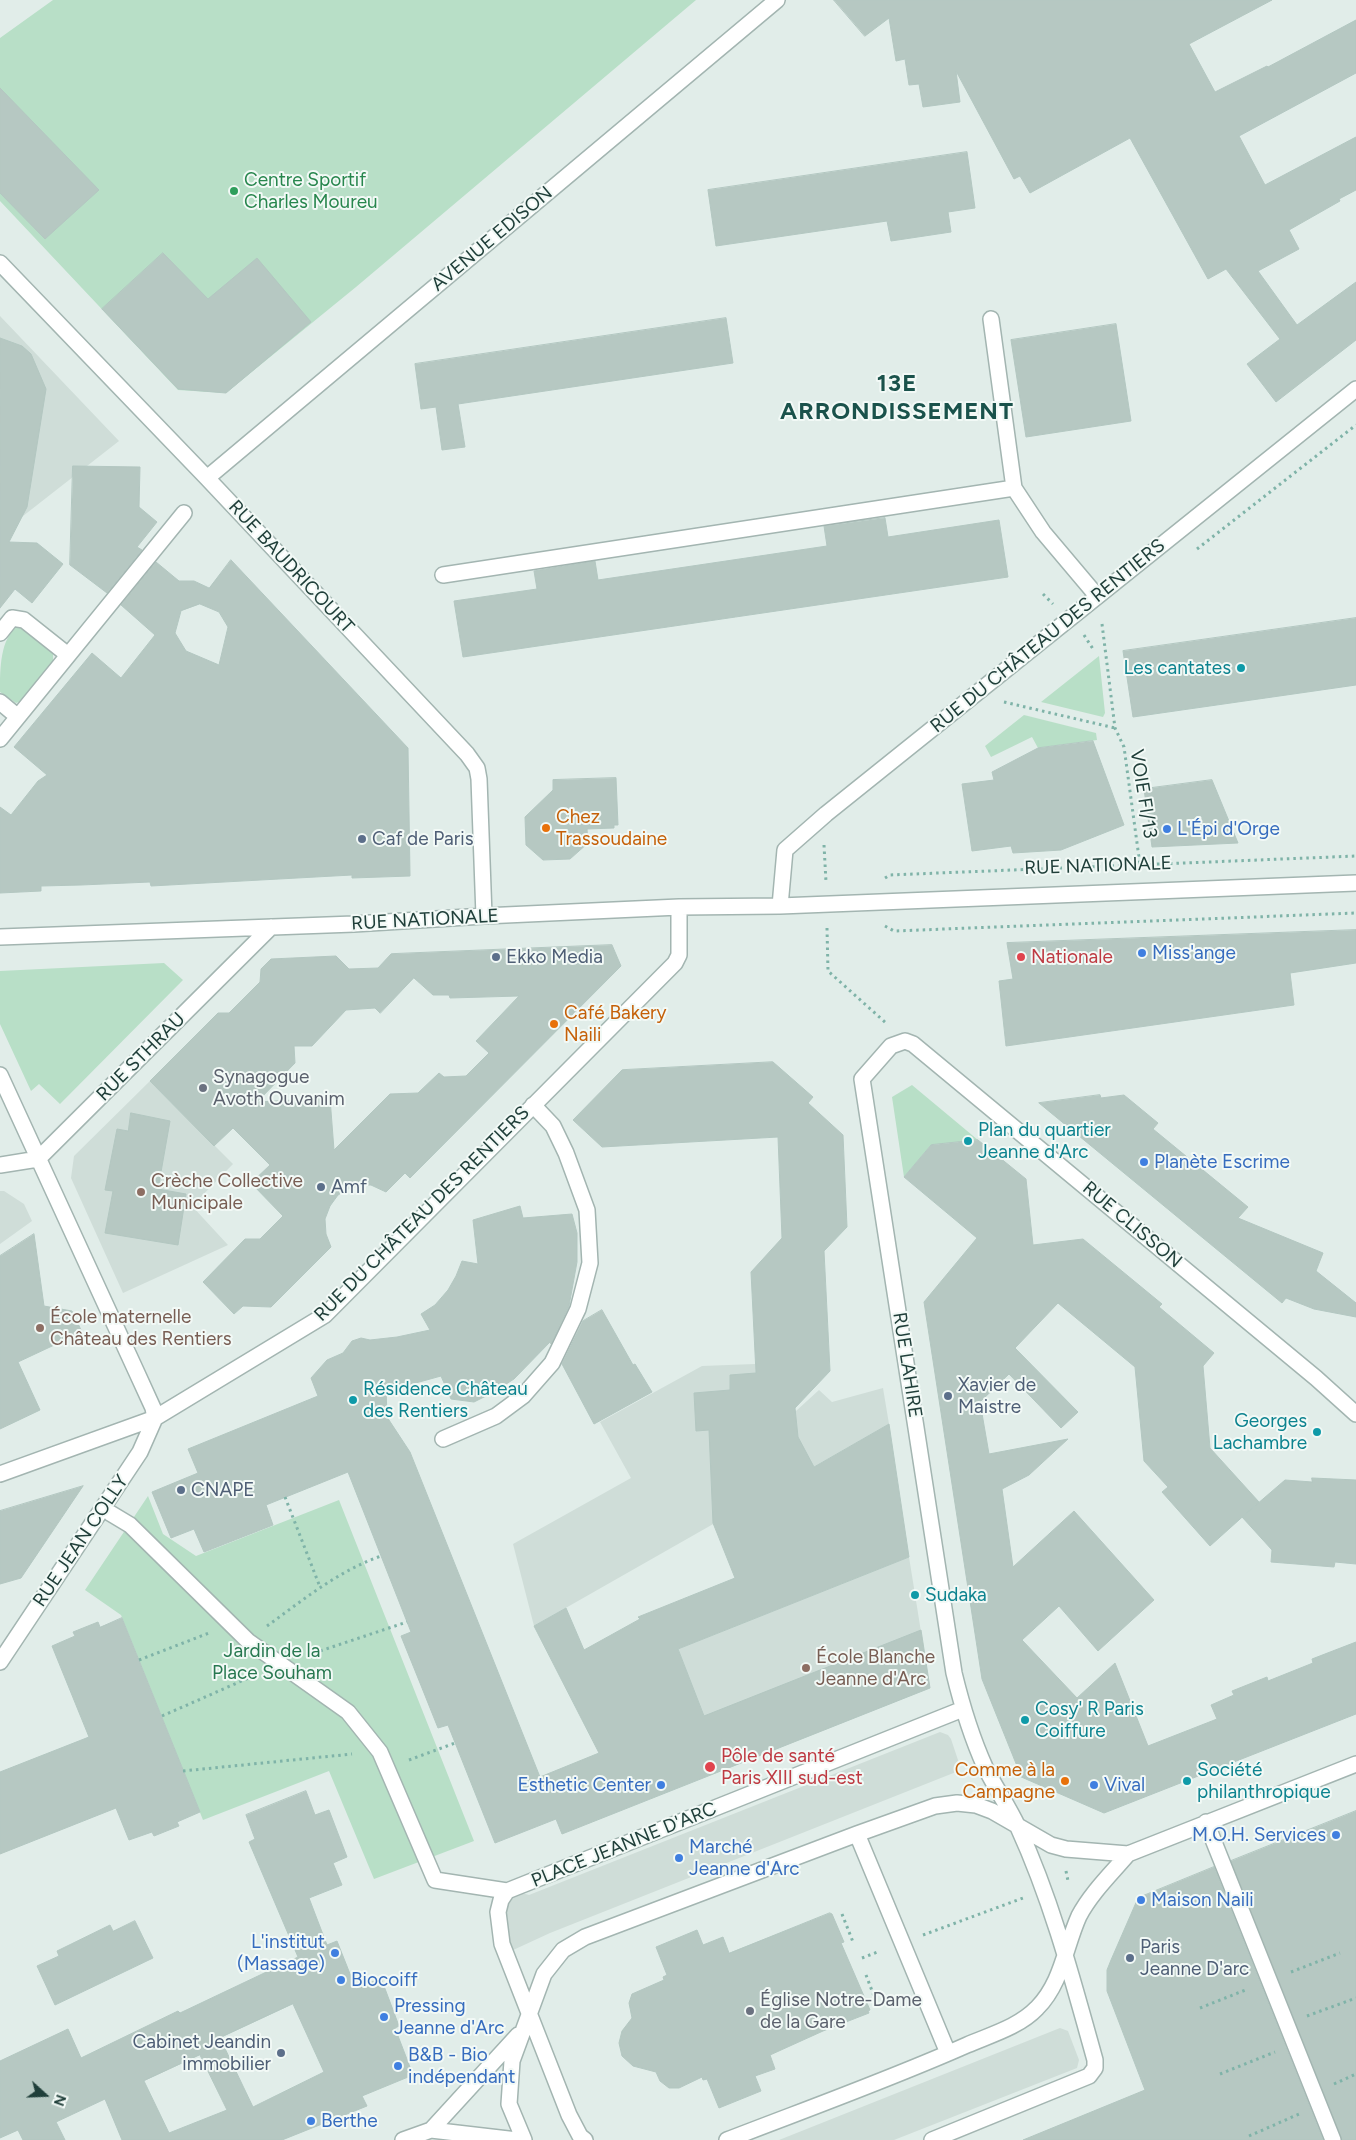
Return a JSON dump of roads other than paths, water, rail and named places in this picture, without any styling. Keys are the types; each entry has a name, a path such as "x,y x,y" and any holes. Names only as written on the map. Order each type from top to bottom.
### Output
{"street":[{"name":"AVENUE EDISON","path":"207,478 777,0"},
{"name":"RUE BAUDRICOURT","path":"0,263 207,478 467,754 477,768 479,779 484,916"},
{"path":"991,318 1014,488 1043,532 1097,596"},
{"name":"RUE DU CHÂTEAU DES RENTIERS","path":"780,906 785,850 826,814 1356,389"},
{"path":"443,575 1014,488"},
{"path":"0,739 184,513"},
{"path":"0,633 12,618 24,620 68,655"},
{"path":"0,702 18,717"},
{"name":"RUE NATIONALE","path":"0,938 271,928 484,916 679,908 780,906 1356,883"},
{"name":"RUE DU CHÂTEAU DES RENTIERS","path":"0,1474 155,1418 325,1315 675,963 679,955 679,908"},
{"name":"RUE STHRAU","path":"38,1159 271,928"},
{"name":"RUE CLISSON","path":"905,1041 913,1044 1354,1407"},
{"name":"RUE LAHIRE","path":"905,1041 891,1046 862,1079 954,1673 963,1709"},
{"path":"0,1075 153,1408 155,1418"},
{"path":"443,1439 496,1416 523,1396 552,1363 578,1309 590,1263 587,1210 566,1153 553,1126 533,1105"},
{"path":"0,1165 38,1159"},
{"name":"RUE JEAN COLLY","path":"0,1662 140,1452 155,1418"},
{"path":"110,1513 130,1525 248,1641 348,1712 380,1752 388,1767 436,1880 507,1892"},
{"path":"932,2140 1089,2076 1095,2068 1095,2060 1066,1954 1044,1890 1018,1826 986,1768 963,1709"},
{"name":"PLACE JEANNE D'ARC","path":"585,2140 580,2136 569,2115 502,1944 498,1912 501,1900 507,1892 963,1709"},
{"path":"524,2140 509,2104 510,2074 522,2031 544,1974 563,1950 585,1937 935,1806 957,1804 976,1806 992,1812 1051,1845 1066,1849 1128,1854 1356,1764"},
{"path":"1206,1822 1333,2140"},
{"path":"857,1834 948,2053"},
{"path":"727,2140 948,2053 1023,2020 1037,2008 1048,1994 1080,1916 1095,1893 1128,1854"},
{"path":"431,2130 522,2031"},
{"path":"403,2140 431,2130 517,2140"}],"place":[{"name":"Centre Sportif Charles Moureu","path":"234,191"},
{"name":"Les cantates","path":"1241,668"},
{"name":"Chez Trassoudaine","path":"546,828"},
{"name":"L'Épi d'Orge","path":"1167,829"},
{"name":"Caf de Paris","path":"362,839"},
{"name":"Miss'ange","path":"1142,953"},
{"name":"Ekko Media","path":"496,957"},
{"name":"Nationale","path":"1021,957"},
{"name":"Café Bakery Naili","path":"554,1024"},
{"name":"Synagogue Avoth Ouvanim","path":"203,1088"},
{"name":"Plan du quartier Jeanne d'Arc","path":"968,1141"},
{"name":"Planète Escrime","path":"1144,1162"},
{"name":"Amf","path":"321,1187"},
{"name":"Crèche Collective Municipale","path":"141,1192"},
{"name":"École maternelle Château des Rentiers","path":"40,1328"},
{"name":"Xavier de Maistre","path":"948,1396"},
{"name":"Résidence Château des Rentiers","path":"353,1400"},
{"name":"Georges Lachambre","path":"1317,1432"},
{"name":"CNAPE","path":"181,1490"},
{"name":"Sudaka","path":"915,1595"},
{"name":"École Blanche Jeanne d'Arc","path":"806,1668"},
{"name":"Cosy' R Paris Coiffure","path":"1025,1720"},
{"name":"Pôle de santé Paris XIII sud-est","path":"710,1767"},
{"name":"Comme à la Campagne","path":"1065,1781"},
{"name":"Société philanthropique","path":"1187,1781"},
{"name":"Esthetic Center","path":"661,1785"},
{"name":"Vival","path":"1094,1785"},
{"name":"M.O.H. Services","path":"1336,1835"},
{"name":"Marché Jeanne d'Arc","path":"679,1858"},
{"name":"Maison Naili","path":"1141,1900"},
{"name":"L'institut (Massage)","path":"335,1953"},
{"name":"Paris Jeanne D'arc","path":"1130,1958"},
{"name":"Biocoiff","path":"341,1980"},
{"name":"Église Notre-Dame de la Gare","path":"750,2011"},
{"name":"Pressing Jeanne d'Arc","path":"384,2017"},
{"name":"Cabinet Jeandin immobilier","path":"281,2053"},
{"name":"B&B - Bio indépendant","path":"398,2066"},
{"name":"Berthe","path":"311,2121"}],"district":[{"name":"13E ARRONDISSEMENT","path":"897,398"}],"park label":[{"name":"Jardin de la Place Souham","path":"272,1662"}]}
